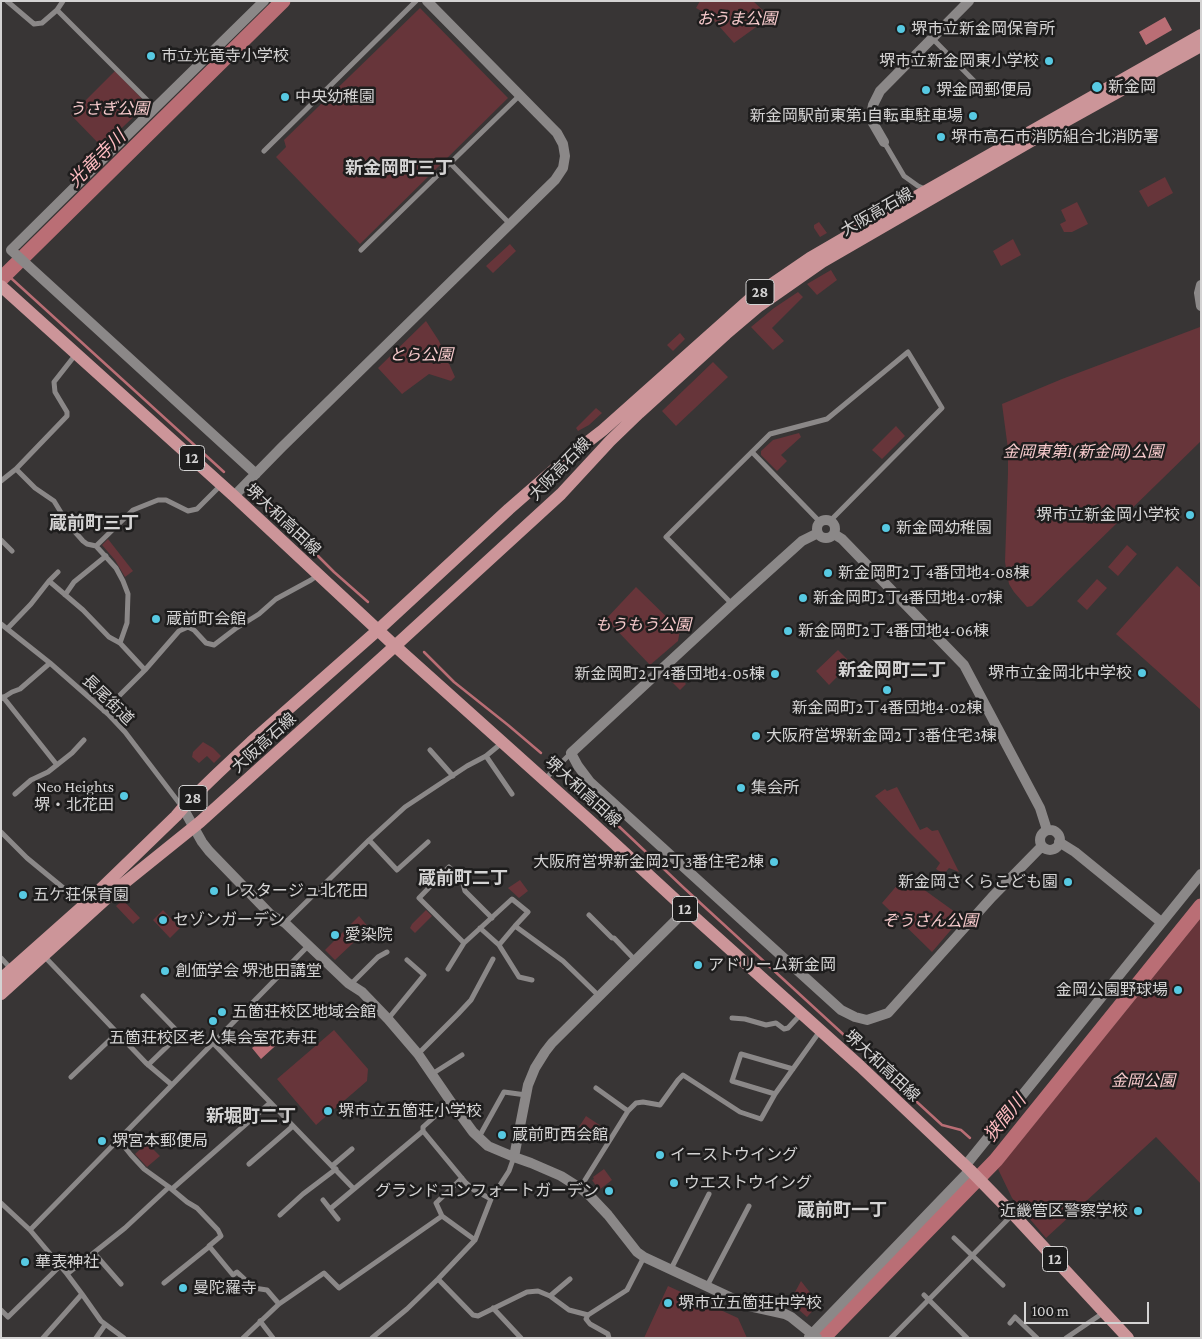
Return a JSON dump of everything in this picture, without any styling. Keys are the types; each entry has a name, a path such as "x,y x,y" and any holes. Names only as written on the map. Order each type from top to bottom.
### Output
{"main road":[{"name":"大阪高石線","path":"1,994 16,974 83,906 225,767 509,509 572,454 603,430 750,299 810,258 1201,36"},
{"name":"大阪高石線","path":"1,979 16,974 44,956 118,888 194,827 561,494 639,413 726,334 775,294 822,262 1064,122 1201,46"},
{"name":"堺大和高田線","path":"2,287 821,1031 973,1173 1128,1338"}],"street":[{"path":"7,1 34,24 42,23 57,10 62,1"},
{"path":"256,474 11,250 264,1"},
{"path":"264,152 416,1"},
{"path":"234,496 510,224 554,180 563,168 565,156 563,144 557,133 427,1"},
{"path":"928,190 918,186 904,176 873,123 871,114 880,91 969,1"},
{"path":"57,10 156,108"},
{"path":"932,38 978,85"},
{"path":"361,250 520,95"},
{"path":"450,163 510,224"},
{"path":"1201,285 1199,292 1201,306"},
{"path":"732,604 666,537 770,434 827,419 908,352 942,408 816,529 820,536 826,538 834,534"},
{"path":"1,481 16,469 67,416 67,412 55,392 54,382 76,354"},
{"path":"752,452 825,521 834,527 834,534"},
{"path":"16,469 35,488 54,501 68,524 83,541 96,546 116,568 128,594 127,623 120,644"},
{"path":"96,546 133,510 158,500 166,500 188,511 197,510 221,485"},
{"path":"544,780 732,604 802,541 818,533"},
{"path":"834,534 842,539 964,665 1040,808 1048,830"},
{"path":"1,540 12,550"},
{"path":"64,595 74,582 106,556"},
{"path":"7,629 58,572"},
{"path":"104,711 145,670 179,631 188,627 194,630 206,643 214,645 259,614 276,599 311,580 318,574"},
{"path":"49,581 83,610 109,637 120,644 145,670"},
{"name":"長尾街道","path":"1,624 50,663 125,732 183,808"},
{"path":"50,663 20,689 2,698 57,764"},
{"path":"15,794 31,780 48,772 84,740"},
{"path":"285,923 369,840 406,807 467,766 486,756 502,742"},
{"path":"430,750 452,776"},
{"path":"571,753 590,782 841,1010 855,1017 867,1020 888,1013 992,897 1042,846"},
{"path":"486,756 512,794"},
{"path":"183,808 209,851 271,916 285,923 350,984 362,992 388,1019 418,1054 478,1137 488,1146 561,1176 580,1188 591,1197 644,1257 750,1306 792,1316 813,1336 973,1173 1161,922 1201,874"},
{"path":"1048,830 1057,833 1060,839 1056,848 1050,850 1044,848 1040,843 1040,836 1044,831 1048,830"},
{"path":"1,832 27,858 83,906"},
{"path":"369,840 397,870 428,842"},
{"path":"1059,842 1075,852 1161,922"},
{"path":"464,943 419,898 449,868 462,880 466,891 492,918"},
{"path":"448,969 464,943 512,899 528,912 499,945"},
{"path":"372,1338 407,1309 475,1240 491,1200 509,1171 514,1157 528,1084 545,1052 686,910"},
{"path":"589,915 636,960"},
{"path":"515,926 563,961 599,996"},
{"path":"480,928 499,945 519,977 532,980"},
{"path":"30,1230 309,945"},
{"path":"350,984 378,957 387,952"},
{"path":"44,956 148,1065 172,1086"},
{"path":"1,958 16,974"},
{"path":"418,1054 470,1000 493,959"},
{"path":"388,1019 424,975 408,960"},
{"path":"143,996 180,1034 148,1065"},
{"path":"732,1018 745,1019 766,1025 776,1023 784,1029 788,1028 801,1014"},
{"path":"580,1188 628,1111 636,1103 643,1102 660,1105 683,1075 740,1112 761,1119 775,1094 821,1031"},
{"path":"71,1077 117,1033"},
{"path":"213,1043 354,1189"},
{"path":"775,1094 732,1080 741,1054 793,1069"},
{"path":"432,1074 462,1055"},
{"path":"596,1088 628,1111"},
{"path":"478,1137 504,1092 526,1095"},
{"path":"330,1209 423,1131 423,1127 451,1102"},
{"path":"67,1274 126,1228 270,1103"},
{"path":"249,1164 293,1126"},
{"path":"423,1131 462,1178 474,1190 491,1200"},
{"path":"119,1140 144,1170 197,1208 218,1230 221,1236 164,1283"},
{"path":"280,1215 334,1168 352,1149"},
{"path":"462,1178 436,1203 442,1216 475,1240"},
{"path":"670,1270 709,1194"},
{"path":"323,1200 338,1219"},
{"path":"1,1203 30,1230 67,1274 101,1320 124,1338"},
{"path":"707,1286 749,1206"},
{"path":"891,1338 926,1297 1013,1214"},
{"path":"243,1338 279,1304 324,1272 339,1288 442,1216"},
{"path":"954,1238 1002,1286"},
{"path":"211,1244 209,1246 233,1275 237,1272 254,1288 267,1290 279,1304"},
{"path":"94,1254 121,1284"},
{"path":"609,1338 608,1334 590,1324 586,1319 588,1315 627,1290 644,1257"},
{"path":"1,1310 8,1317 60,1266"},
{"path":"438,1279 473,1314 478,1316 527,1292 538,1291 550,1296 569,1310 588,1315"},
{"path":"550,1296 570,1279"},
{"path":"43,1338 82,1294"},
{"path":"926,1297 967,1338"},
{"path":"493,1308 522,1338"},
{"path":"1067,1338 1104,1312"},
{"path":"1010,1323 1016,1317 1037,1338"},
{"path":"260,1321 273,1338"},
{"path":"96,1338 105,1324"}],"green space":[{"name":"おうま公園","path":"700,1 753,1 770,17 734,43 710,16 696,8"},
{"path":"420,8 508,98 360,244 276,157 286,147 284,140"},
{"name":"うさぎ公園","path":"115,71 147,104 102,147 71,115"},
{"path":"1165,177 1173,193 1148,207 1139,191"},
{"path":"1077,202 1088,224 1072,232 1064,232 1060,224 1066,221 1061,210"},
{"path":"819,222 827,233 820,237 814,228 814,225"},
{"path":"1013,239 1021,255 1001,266 993,251"},
{"path":"510,244 516,251 493,273 486,266"},
{"path":"831,270 837,280 817,295 807,284"},
{"path":"798,292 803,297 772,328 784,341 773,350 751,327 774,308"},
{"name":"とら公園","path":"426,321 439,341 455,377 451,381 429,374 402,394 378,368"},
{"name":"金岡東第1(新金岡)公園","path":"1200,327 1201,441 1032,606 1027,607 1009,584 1005,562 1008,449 1002,404 1062,379"},
{"path":"680,333 685,339 673,351 667,345"},
{"path":"713,362 728,377 676,426 662,411"},
{"path":"596,408 602,413 589,425 578,431 576,428"},
{"path":"896,426 905,436 882,459 872,450"},
{"path":"799,433 801,437 781,455 787,461 777,471 761,455 761,451 773,440"},
{"path":"108,539 133,571 125,577 115,560 102,545"},
{"path":"1127,545 1137,554 1118,576 1108,567"},
{"path":"1177,566 1201,588 1201,710 1116,634"},
{"path":"1097,579 1107,588 1087,610 1077,601"},
{"name":"もうもう公園","path":"636,587 680,630 678,641 650,665 606,619"},
{"path":"838,650 851,663 829,685 816,671"},
{"path":"674,671 686,684 680,690 667,677"},
{"path":"203,742 221,756 214,763 207,756 199,763 192,757 193,752"},
{"path":"897,787 920,830 927,827 932,831 938,830 959,872 949,868 944,874 936,869 940,863 875,796 885,789 887,791"},
{"name":"ぞうさん公園","path":"905,876 962,917 932,952 882,903"},
{"path":"520,880 528,891 519,898 508,888"},
{"path":"123,900 140,918 133,924 116,906"},
{"path":"163,910 180,928 170,938 153,920"},
{"path":"426,910 432,916 415,933 410,928"},
{"path":"359,916 369,928 335,960 325,950"},
{"name":"金岡公園","path":"1201,918 1201,1184 1156,1137 1046,1238 1012,1198 998,1169"},
{"path":"334,1030 368,1069 367,1081 316,1125 277,1079"},
{"path":"586,1116 607,1130 600,1140 579,1127"},
{"path":"147,1143 160,1156 147,1167 135,1154"},
{"path":"604,1169 612,1180 599,1190 592,1180 594,1179 593,1177"},
{"path":"801,1281 819,1304 807,1317 799,1310 788,1305"},
{"path":"668,1286 738,1318 747,1338 644,1338"}],"shaded area":[{"path":"1165,17 1172,30 1146,45 1139,32"},
{"path":"275,1028 284,1038 261,1059 252,1048"}],"waterway":[{"name":"光竜寺川","path":"1,279 283,1"},
{"path":"6,275 224,472"},
{"path":"258,496 334,572 368,602"},
{"path":"424,652 454,682 541,753"},
{"path":"571,781 684,888 942,1125 961,1130 970,1138"},
{"name":"狭間川","path":"823,1338 996,1160 1201,906"}],"place":[{"name":"堺市立新金岡保育所","path":"901,29"},
{"name":"市立光竜寺小学校","path":"151,56"},
{"name":"堺市立新金岡東小学校","path":"1049,61"},
{"name":"新金岡","path":"1097,87"},
{"name":"堺金岡郵便局","path":"926,90"},
{"name":"中央幼稚園","path":"285,97"},
{"name":"新金岡駅前東第1自転車駐車場","path":"973,116"},
{"name":"堺市高石市消防組合北消防署","path":"941,137"},
{"name":"堺市立新金岡小学校","path":"1190,515"},
{"name":"新金岡幼稚園","path":"886,528"},
{"name":"新金岡町2丁4番団地4-08棟","path":"828,573"},
{"name":"新金岡町2丁4番団地4-07棟","path":"803,598"},
{"name":"蔵前町会館","path":"156,619"},
{"name":"新金岡町2丁4番団地4-06棟","path":"788,631"},
{"name":"堺市立金岡北中学校","path":"1142,673"},
{"name":"新金岡町2丁4番団地4-05棟","path":"775,674"},
{"name":"新金岡町2丁4番団地4-02棟","path":"887,690"},
{"name":"大阪府営堺新金岡2丁3番住宅3棟","path":"756,736"},
{"name":"集会所","path":"741,788"},
{"name":"Neo Heights 堺・北花田","path":"124,796"},
{"name":"大阪府営堺新金岡2丁3番住宅2棟","path":"774,862"},
{"name":"新金岡さくらこども園","path":"1068,882"},
{"name":"レスタージュ北花田","path":"214,891"},
{"name":"五ケ荘保育園","path":"23,895"},
{"name":"セゾンガーデン","path":"163,920"},
{"name":"愛染院","path":"335,935"},
{"name":"アドリーム新金岡","path":"698,965"},
{"name":"創価学会 堺池田講堂","path":"165,971"},
{"name":"金岡公園野球場","path":"1178,990"},
{"name":"五箇荘校区地域会館","path":"222,1012"},
{"name":"五箇荘校区老人集会室花寿荘","path":"213,1021"},
{"name":"堺市立五箇荘小学校","path":"328,1111"},
{"name":"蔵前町西会館","path":"502,1135"},
{"name":"堺宮本郵便局","path":"102,1141"},
{"name":"イーストウイング","path":"660,1155"},
{"name":"ウエストウイング","path":"674,1183"},
{"name":"グランドコンフォートガーデン","path":"609,1191"},
{"name":"近畿管区警察学校","path":"1138,1211"},
{"name":"華表神社","path":"25,1262"},
{"name":"曼陀羅寺","path":"183,1288"},
{"name":"堺市立五箇荘中学校","path":"668,1303"}],"district":[{"name":"新金岡町三丁","path":"399,168"},
{"name":"蔵前町三丁","path":"94,523"},
{"name":"新金岡町二丁","path":"892,670"},
{"name":"蔵前町二丁","path":"463,878"},
{"name":"新堀町二丁","path":"251,1116"},
{"name":"蔵前町一丁","path":"842,1210"}]}
